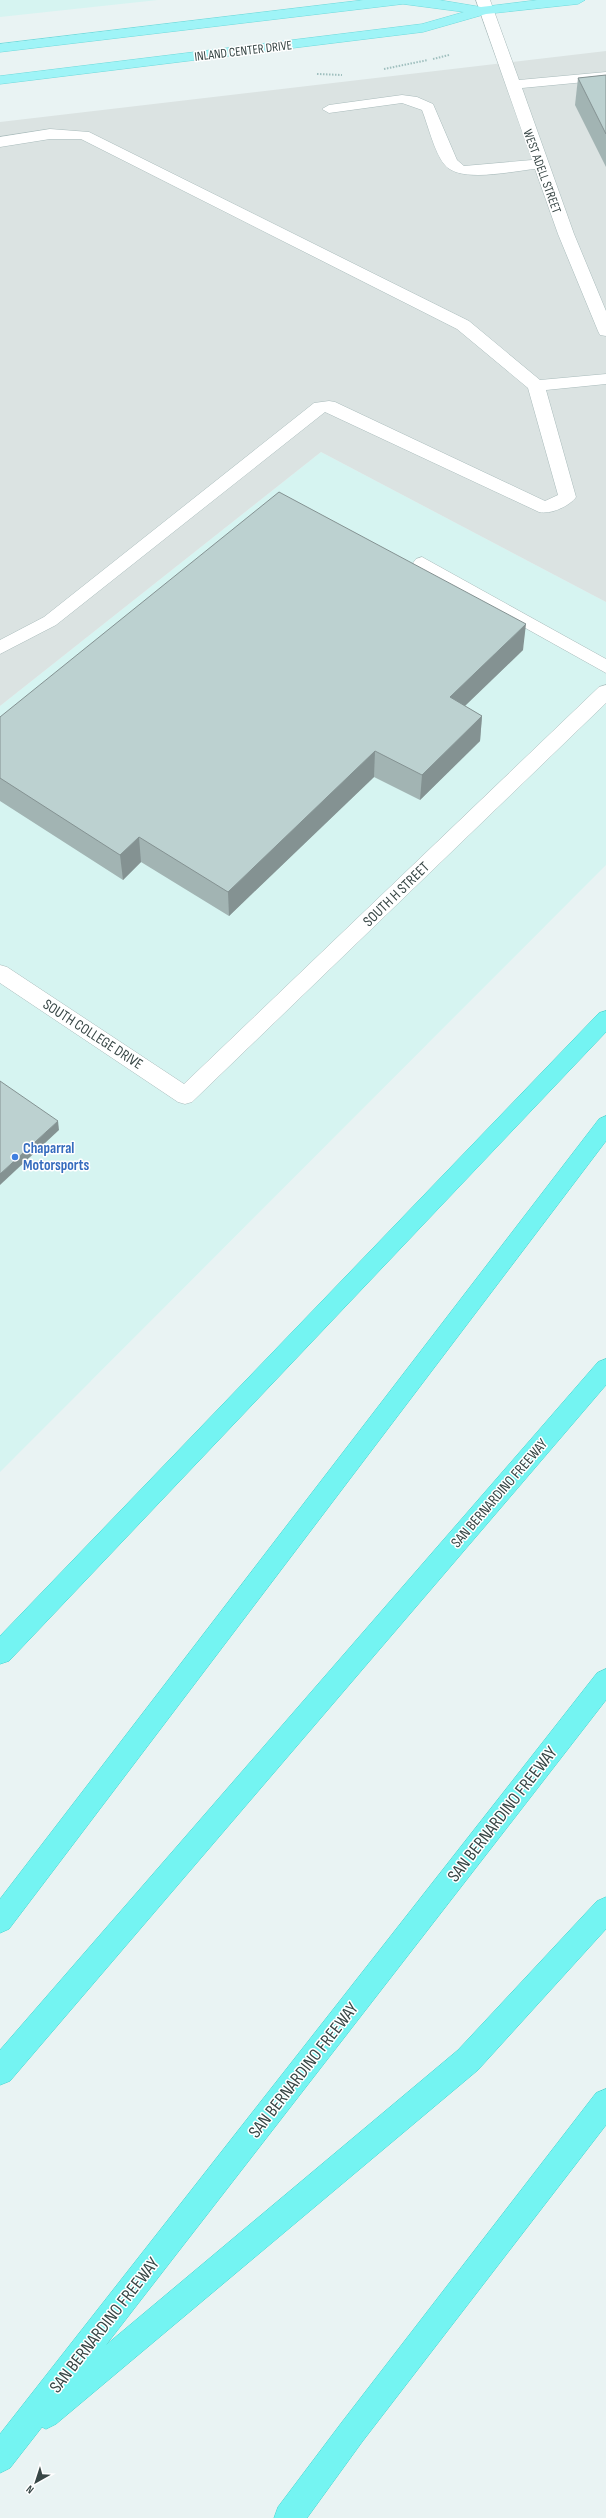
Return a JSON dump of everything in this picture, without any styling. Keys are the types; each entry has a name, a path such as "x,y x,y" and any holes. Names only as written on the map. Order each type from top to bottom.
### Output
{"highway":[{"path":"0,1653 606,1019"},
{"path":"0,1920 606,1125"},
{"name":"SAN BERNARDINO FREEWAY","path":"0,2071 606,1369"},
{"name":"SAN BERNARDINO FREEWAY","path":"6,2450 606,1682"},
{"path":"6,2450 468,2060 606,1910"},
{"path":"289,2518 352,2432 606,2103"}],"main road":[{"path":"0,48 400,0"},
{"name":"INLAND CENTER DRIVE","path":"406,0 484,5 578,0"},
{"name":"INLAND CENTER DRIVE","path":"0,80 423,28 484,5"}],"street":[{"path":"472,0 484,5"},
{"name":"WEST ADELL STREET","path":"484,5 540,164 606,331"},
{"path":"512,86 606,76"},
{"path":"330,109 402,99 412,100 428,107 450,162 460,170 468,172 540,164"},
{"path":"0,142 50,134 84,136 463,325 536,386 567,497 545,508 328,406 320,406 50,622 0,648"},
{"path":"536,386 606,379"},
{"path":"422,563 606,667"},
{"name":"SOUTH H STREET","path":"185,1096 606,692"},
{"name":"SOUTH COLLEGE DRIVE","path":"0,973 185,1096"}],"shaded area":[{"path":"0,0 158,0 0,17"},
{"path":"606,51 606,602 321,452 0,706 0,122"},
{"path":"321,452 606,602 606,865 0,1472 0,706"}],"building":[{"path":"606,75 606,134 578,78"},
{"path":"279,492 526,624 450,697 482,716 422,775 375,751 228,892 139,837 120,855 0,778 0,717"},
{"name":"Chaparral Motorsports","path":"0,1081 58,1121 0,1174"}],"place":[{"name":"Chaparral Motorsports","path":"15,1157"}]}
